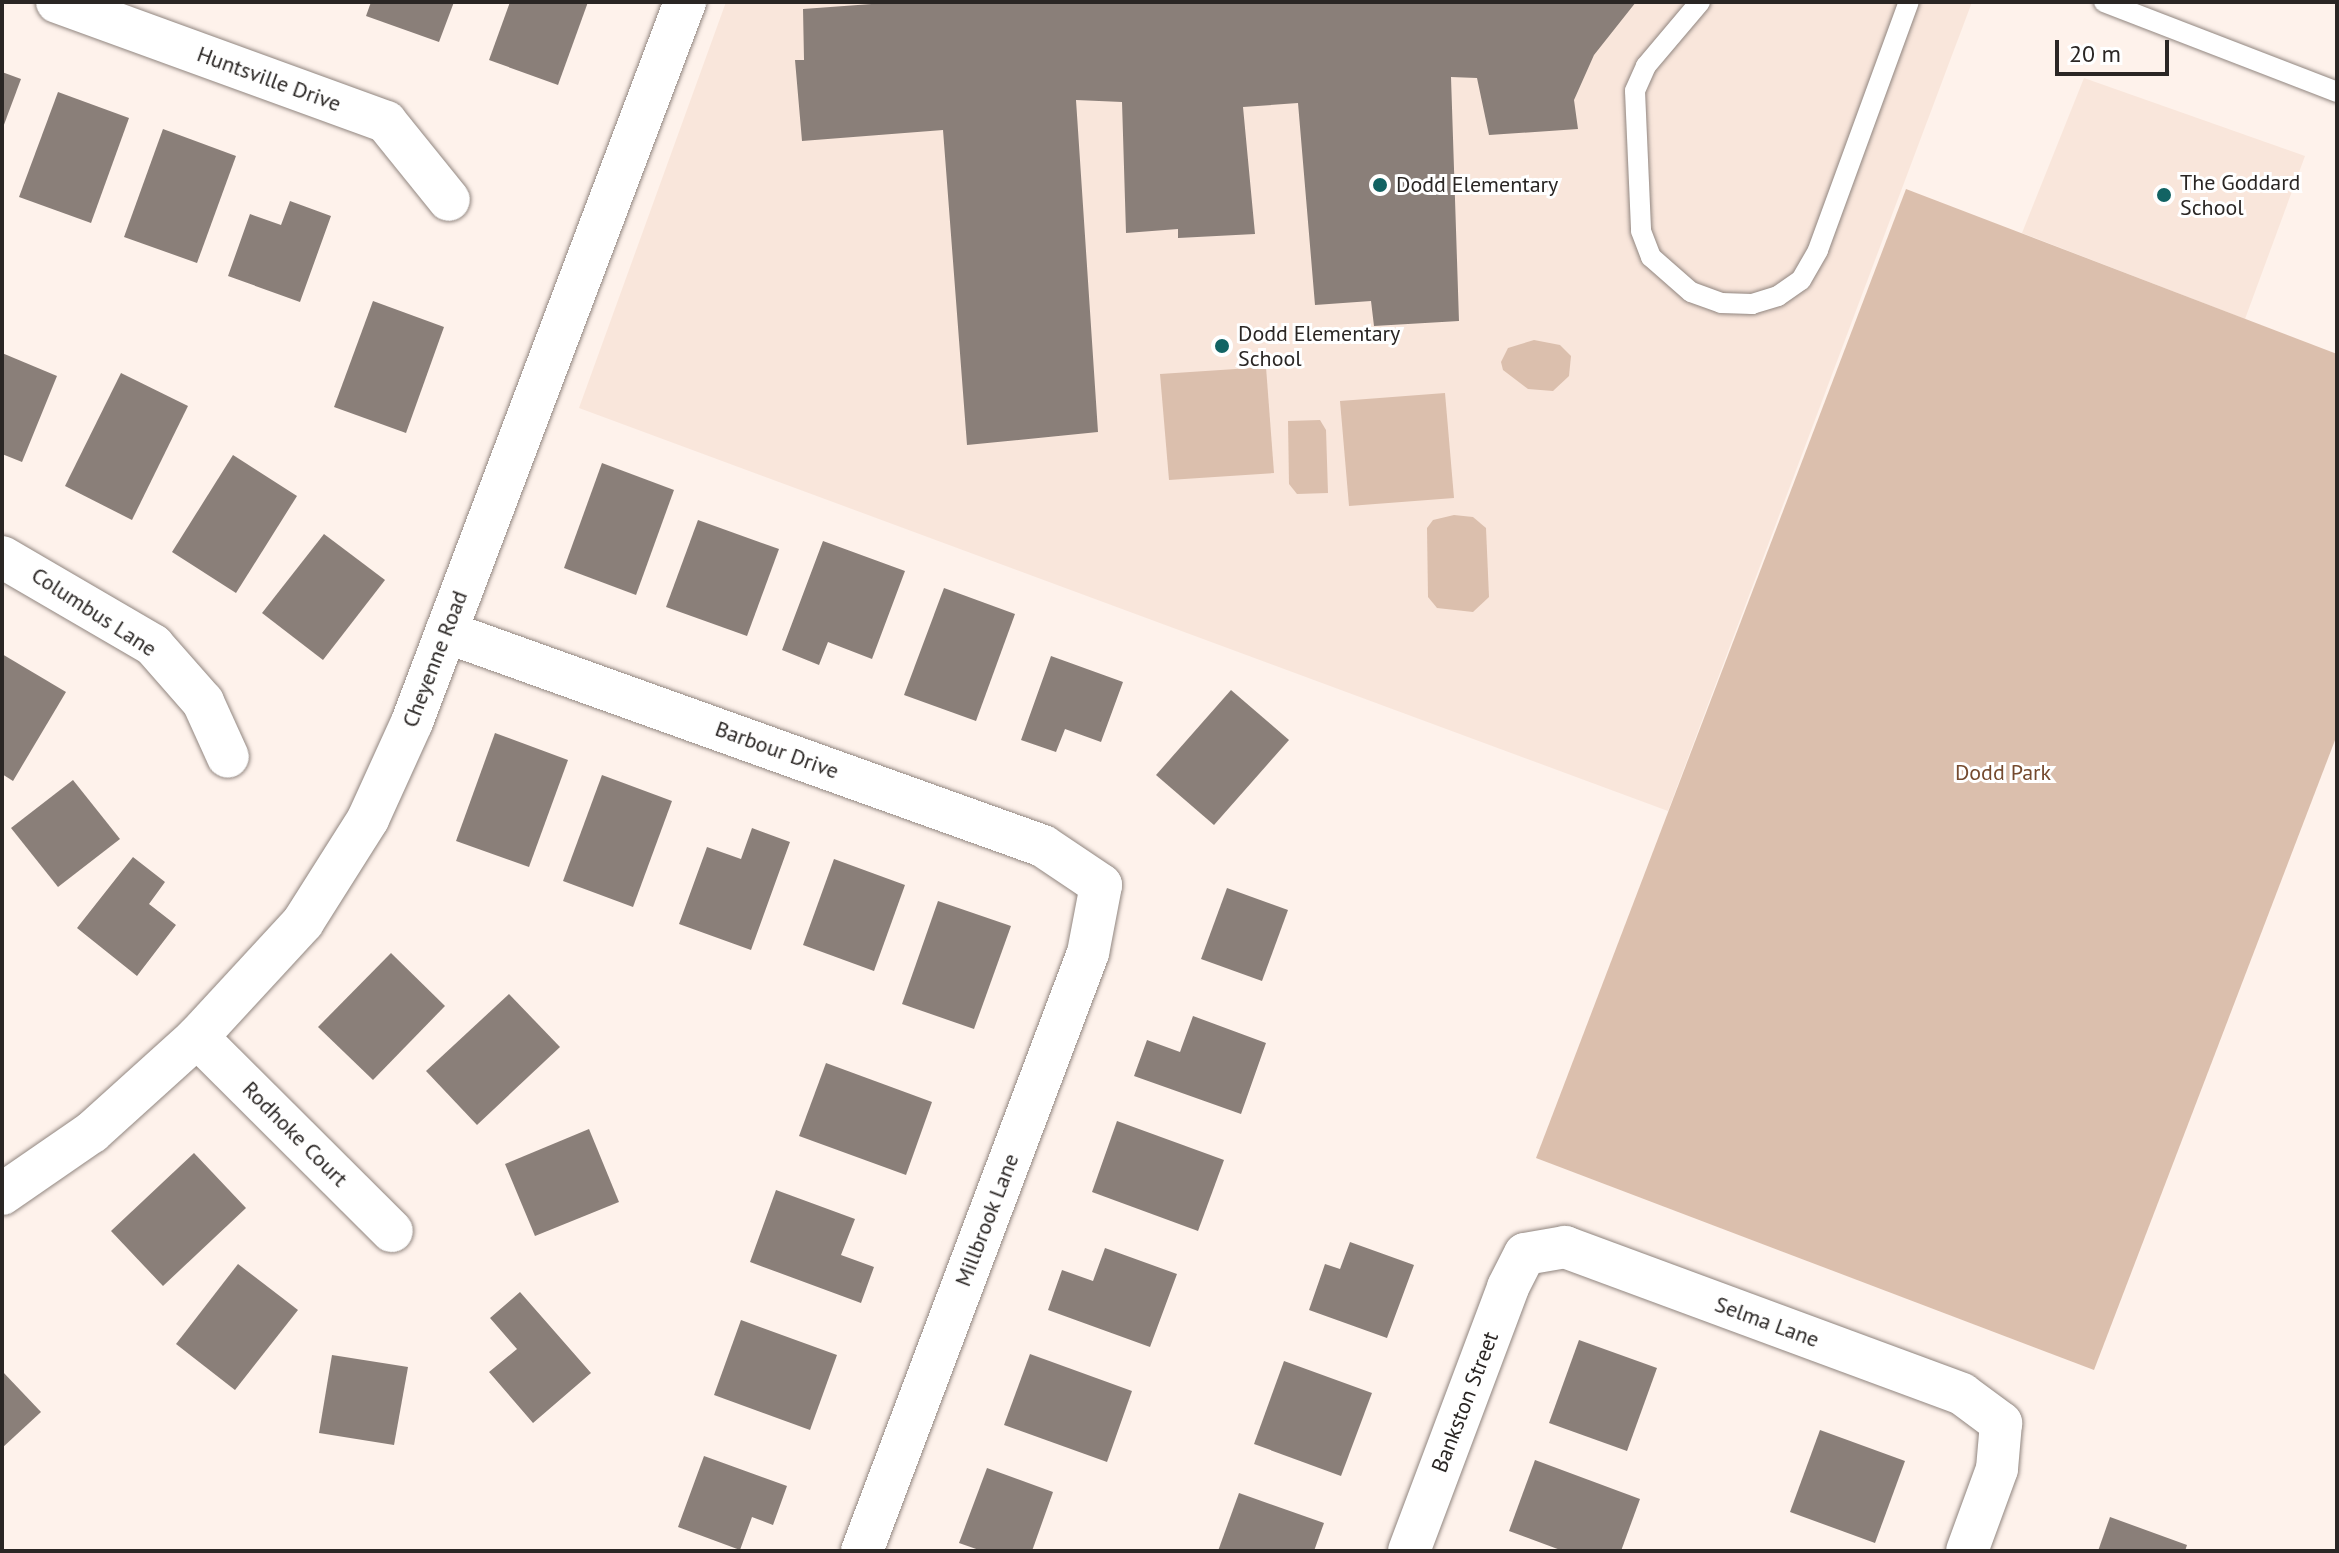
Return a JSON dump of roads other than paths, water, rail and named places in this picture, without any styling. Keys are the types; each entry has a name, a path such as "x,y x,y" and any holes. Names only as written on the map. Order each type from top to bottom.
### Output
{"street":[{"name":"Huntsville Drive","path":"57,2 386,122 449,200"},
{"name":"Cheyenne Road","path":"2,1194 92,1132 197,1037 303,922 368,819 446,632 685,2"},
{"name":"Columbus Lane","path":"2,557 153,645 203,702 228,757"},
{"name":"Barbour Drive","path":"446,632 1043,846 1101,885"},
{"name":"Millbrook Lane","path":"862,1551 1088,953 1101,885"},
{"name":"Rodhoke Court","path":"197,1037 392,1231"},
{"name":"Selma Lane","path":"1525,1254 1565,1247 1962,1394 2001,1423 1997,1469 1967,1551"},
{"name":"Bankston Street","path":"1409,1551 1525,1254"}],"lane":[{"path":"1700,2 1646,66 1635,91 1641,231 1651,257 1691,292 1721,303 1752,304 1778,296 1801,280 1818,250 1909,2"},
{"path":"2104,2 2337,92"}],"place":[{"name":"Dodd Elementary","path":"1380,185"},
{"name":"The Goddard School","path":"2164,195"},
{"name":"Dodd Elementary School","path":"1222,346"}],"park label":[{"name":"Dodd Park","path":"2003,773"}]}
